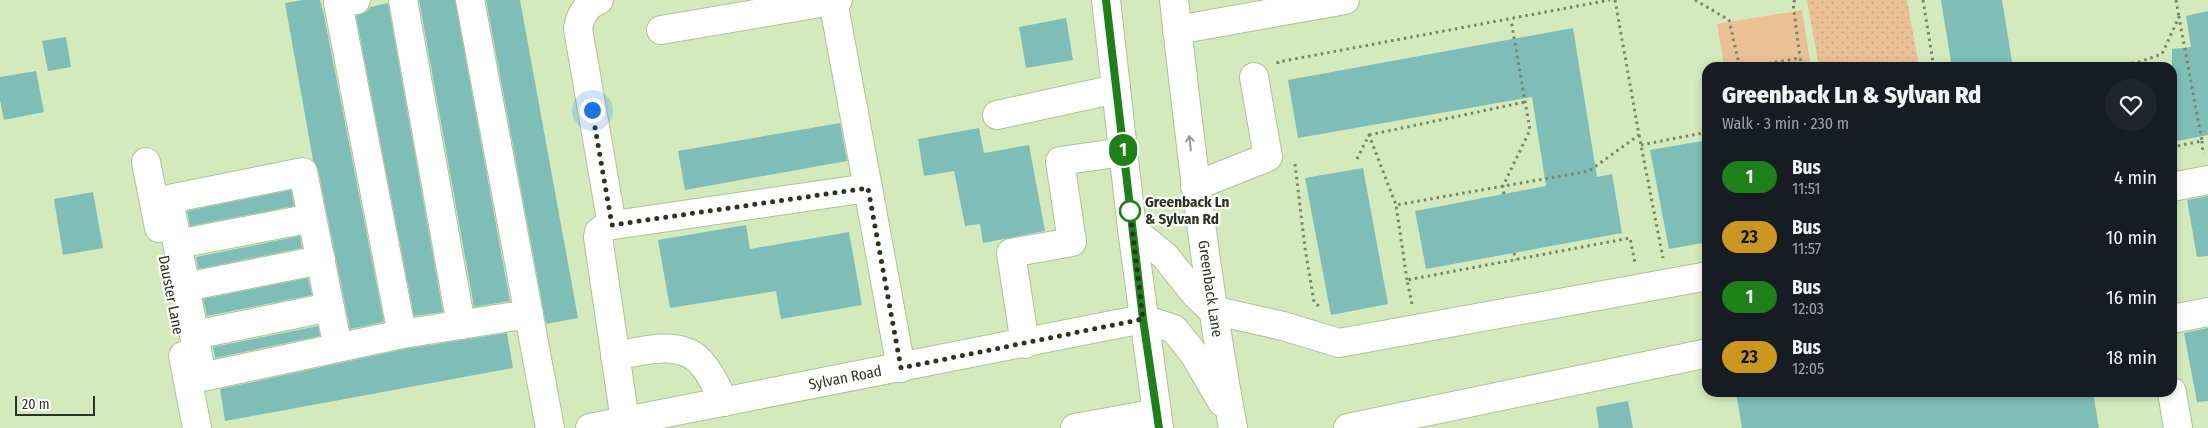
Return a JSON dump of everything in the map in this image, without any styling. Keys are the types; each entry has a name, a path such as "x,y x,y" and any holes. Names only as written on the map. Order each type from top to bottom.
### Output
{"main road":[{"path":"356,0 338,3 402,334"},
{"path":"402,0 461,325"},
{"path":"470,0 550,428"},
{"path":"598,0 587,8 578,29 612,225"},
{"path":"661,30 796,3 836,0 901,368"},
{"path":"1075,428 1158,421 1143,319 1106,0"},
{"name":"Greenback Lane","path":"1174,0 1195,186 1212,310 1231,422"},
{"path":"1177,30 1240,9 1346,0"},
{"path":"1195,186 1268,157 1267,75"},
{"path":"997,115 1116,89"},
{"path":"1025,344 1010,253 1072,242 1060,162 1123,152"},
{"name":"Dauster Lane","path":"146,162 197,428"},
{"path":"338,348 303,172 169,199 202,377 338,348 402,334 529,314"},
{"path":"2177,186 2208,180"},
{"path":"625,421 598,232 612,225 868,188"},
{"path":"178,244 312,218"},
{"path":"1132,229 1165,256 1196,295 1212,310 1283,326 1339,343 1702,277"},
{"path":"186,287 321,260"},
{"path":"194,335 330,307"},
{"path":"2177,318 2208,312"},
{"path":"1143,319 1174,329 1194,354 1231,422"},
{"name":"Sylvan Road","path":"590,428 1025,344 1143,319"},
{"path":"615,356 658,349 678,349 695,357 703,364 724,402"},
{"path":"1348,428 1456,417 1702,356"},
{"path":"2173,397 2178,428"}],"path":[{"path":"1267,75 1278,62 1610,0"},
{"path":"1615,0 1665,265"},
{"path":"1695,0 1729,20 1740,62"},
{"path":"1795,0 1793,3 1801,62"},
{"path":"1923,0 1933,62"},
{"path":"2176,0 2202,142 2177,146"},
{"path":"2139,62 2162,54 2179,17"},
{"path":"1504,194 1503,186 1530,130 1511,20"},
{"path":"1777,62 1800,58"},
{"path":"1369,135 1525,102"},
{"path":"1641,145 1702,133"},
{"path":"1357,159 1369,135"},
{"path":"1369,135 1396,205 1414,313"},
{"path":"1396,205 1589,171 1639,135"},
{"path":"1295,160 1305,248 1314,302 1324,311"},
{"path":"1407,280 1630,238 1636,270"},
{"path":"1514,253 1516,260"}],"shaded area":[{"path":"1807,0 1907,0 1918,62 1818,62"},
{"path":"1802,10 1810,62 1723,62 1717,24"}],"building":[{"path":"320,0 324,15 384,322 350,329 318,169 313,160 285,3"},
{"path":"419,0 455,0 510,301 474,307"},
{"path":"486,0 520,0 578,318 546,324"},
{"path":"1941,0 2002,0 2012,62 1951,62"},
{"path":"388,3 443,312 414,316 356,16 366,12 370,7"},
{"path":"2208,11 2208,135 2177,141 2177,62 2172,62 2172,49 2191,47 2186,16"},
{"path":"1066,18 1073,60 1026,68 1019,27"},
{"path":"1573,28 1597,177 1612,174 1622,233 1426,269 1415,211 1546,186 1532,97 1298,138 1288,80"},
{"path":"66,37 71,67 48,71 42,41"},
{"path":"36,71 44,112 4,120 0,100 0,77"},
{"path":"840,123 847,161 685,190 678,151"},
{"path":"979,128 984,153 1029,145 1045,231 983,243 980,224 965,226 954,171 924,176 918,139"},
{"path":"1702,141 1702,243 1669,249 1650,150"},
{"path":"1363,168 1388,304 1331,315 1305,178"},
{"path":"291,190 294,206 190,226 187,211"},
{"path":"93,192 103,248 63,255 54,199"},
{"path":"2208,196 2208,256 2197,257 2187,200"},
{"path":"746,225 750,249 849,232 862,305 781,319 776,291 670,308 658,240"},
{"path":"300,236 302,248 198,269 196,257"},
{"path":"308,278 312,295 207,316 203,299"},
{"path":"318,326 320,336 215,358 213,347"},
{"path":"2208,328 2208,401 2197,402 2184,333"},
{"path":"507,333 513,368 225,421 220,389 405,349"},
{"path":"1737,397 2094,397 2099,428 1742,428"},
{"path":"1628,401 1633,428 1599,428 1596,407"}],"bus line":[{"name":"1","path":"1106,0 1143,319 1159,428"}],"place":[{"name":"Greenback Ln & Sylvan Rd","path":"1130,211"}],"route":[{"path":"592,110 612,225 868,188 901,368 1143,319 1130,211"}]}
